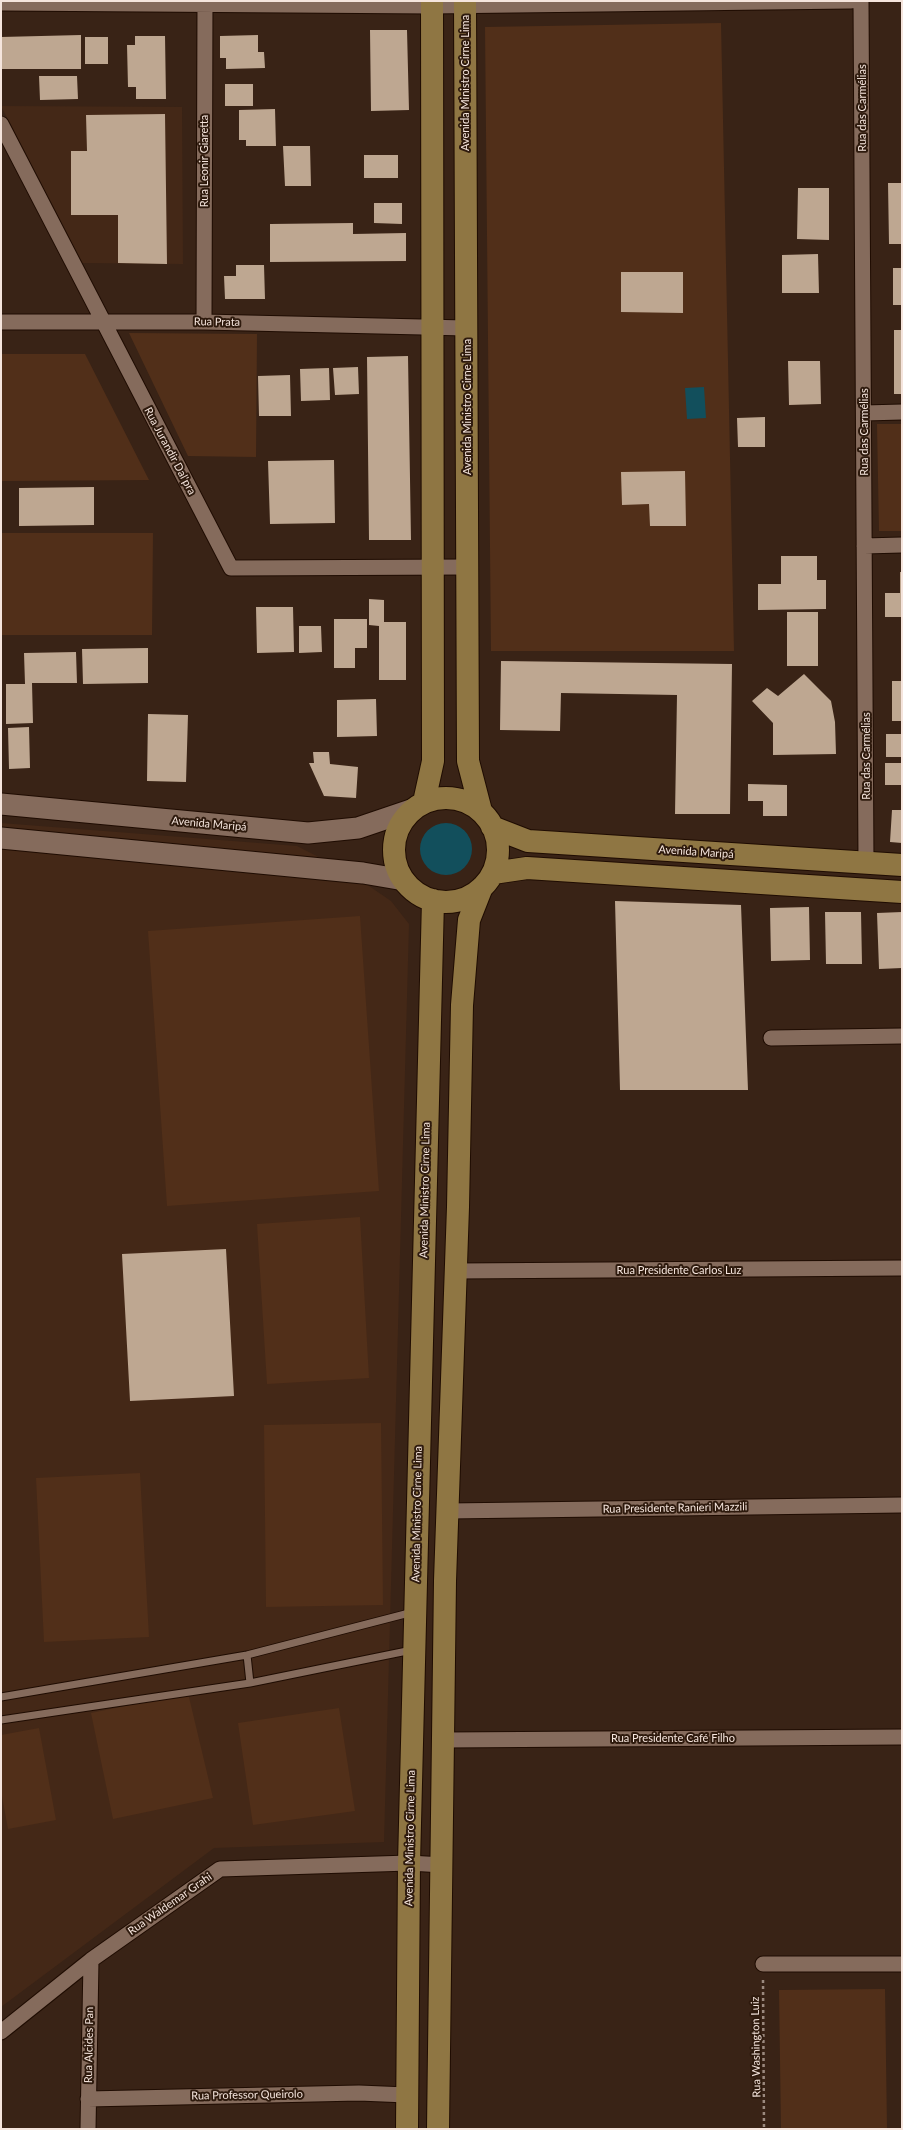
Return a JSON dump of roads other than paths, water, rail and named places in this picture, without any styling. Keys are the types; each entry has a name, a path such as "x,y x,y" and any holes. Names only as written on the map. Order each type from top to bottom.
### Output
{"main road":[{"path":"419,805 433,761 432,3"},
{"name":"Avenida Ministro Cirne Lima","path":"465,3 468,760 487,819"},
{"path":"438,2129 448,1504 456,1271 462,1005 470,920 487,880 497,858 497,842 487,819 468,803 454,799 439,798 419,805 403,820 396,834 394,850 396,866 404,880 416,893 432,900 450,901 467,897 487,880 527,868 902,892"},
{"name":"Avenida Maripá","path":"1,804 308,833 358,828 419,805"},
{"name":"Avenida Maripá","path":"487,819 528,841 902,865"},
{"path":"1,838 363,873 404,880"},
{"path":"734,882 746,874 746,863 736,855"},
{"path":"776,885 767,876 768,865 779,858"},
{"name":"Avenida Ministro Cirne Lima","path":"407,2129 409,1863 432,900"},
{"path":"418,1496 448,1504"},
{"path":"412,1751 422,1788 425,1791 432,1792 443,1787"}],"street":[{"path":"1,3 851,1"},
{"name":"Rua das Carmélias","path":"861,1 866,863"},
{"name":"Rua Leonir Giaretta","path":"204,322 205,3"},
{"name":"Rua Jurandir Dal'pra","path":"1,124 231,568 468,567"},
{"name":"Rua Prata","path":"1,322 204,322 433,326 466,328"},
{"path":"864,413 902,412"},
{"path":"864,546 902,545"},
{"path":"770,1038 902,1036"},
{"name":"Rua Presidente Carlos Luz","path":"456,1271 902,1268"},
{"name":"Rua Presidente Ranieri Mazzili","path":"448,1504 902,1505"},
{"name":"Rua Presidente Café Filho","path":"445,1740 902,1738"},
{"name":"Rua Waldemar Grahi","path":"1,2032 91,1960 220,1868 409,1863 443,1865"},
{"name":"Rua Alcides Pan","path":"88,2129 91,1960"},
{"path":"763,1964 902,1964"},
{"name":"Rua Professor Queirolo","path":"88,2099 359,2093 407,2095"}],"lane":[{"path":"1,1697 247,1655 415,1611"},
{"path":"1,1720 250,1683 414,1649"},
{"path":"247,1655 250,1683"}],"water":[{"path":"704,387 706,418 687,419 685,388"},
{"path":"441,823 451,823 465,830 472,844 472,854 465,868 451,875 441,875 431,871 424,864 420,854 420,844 424,834 431,827"}]}
